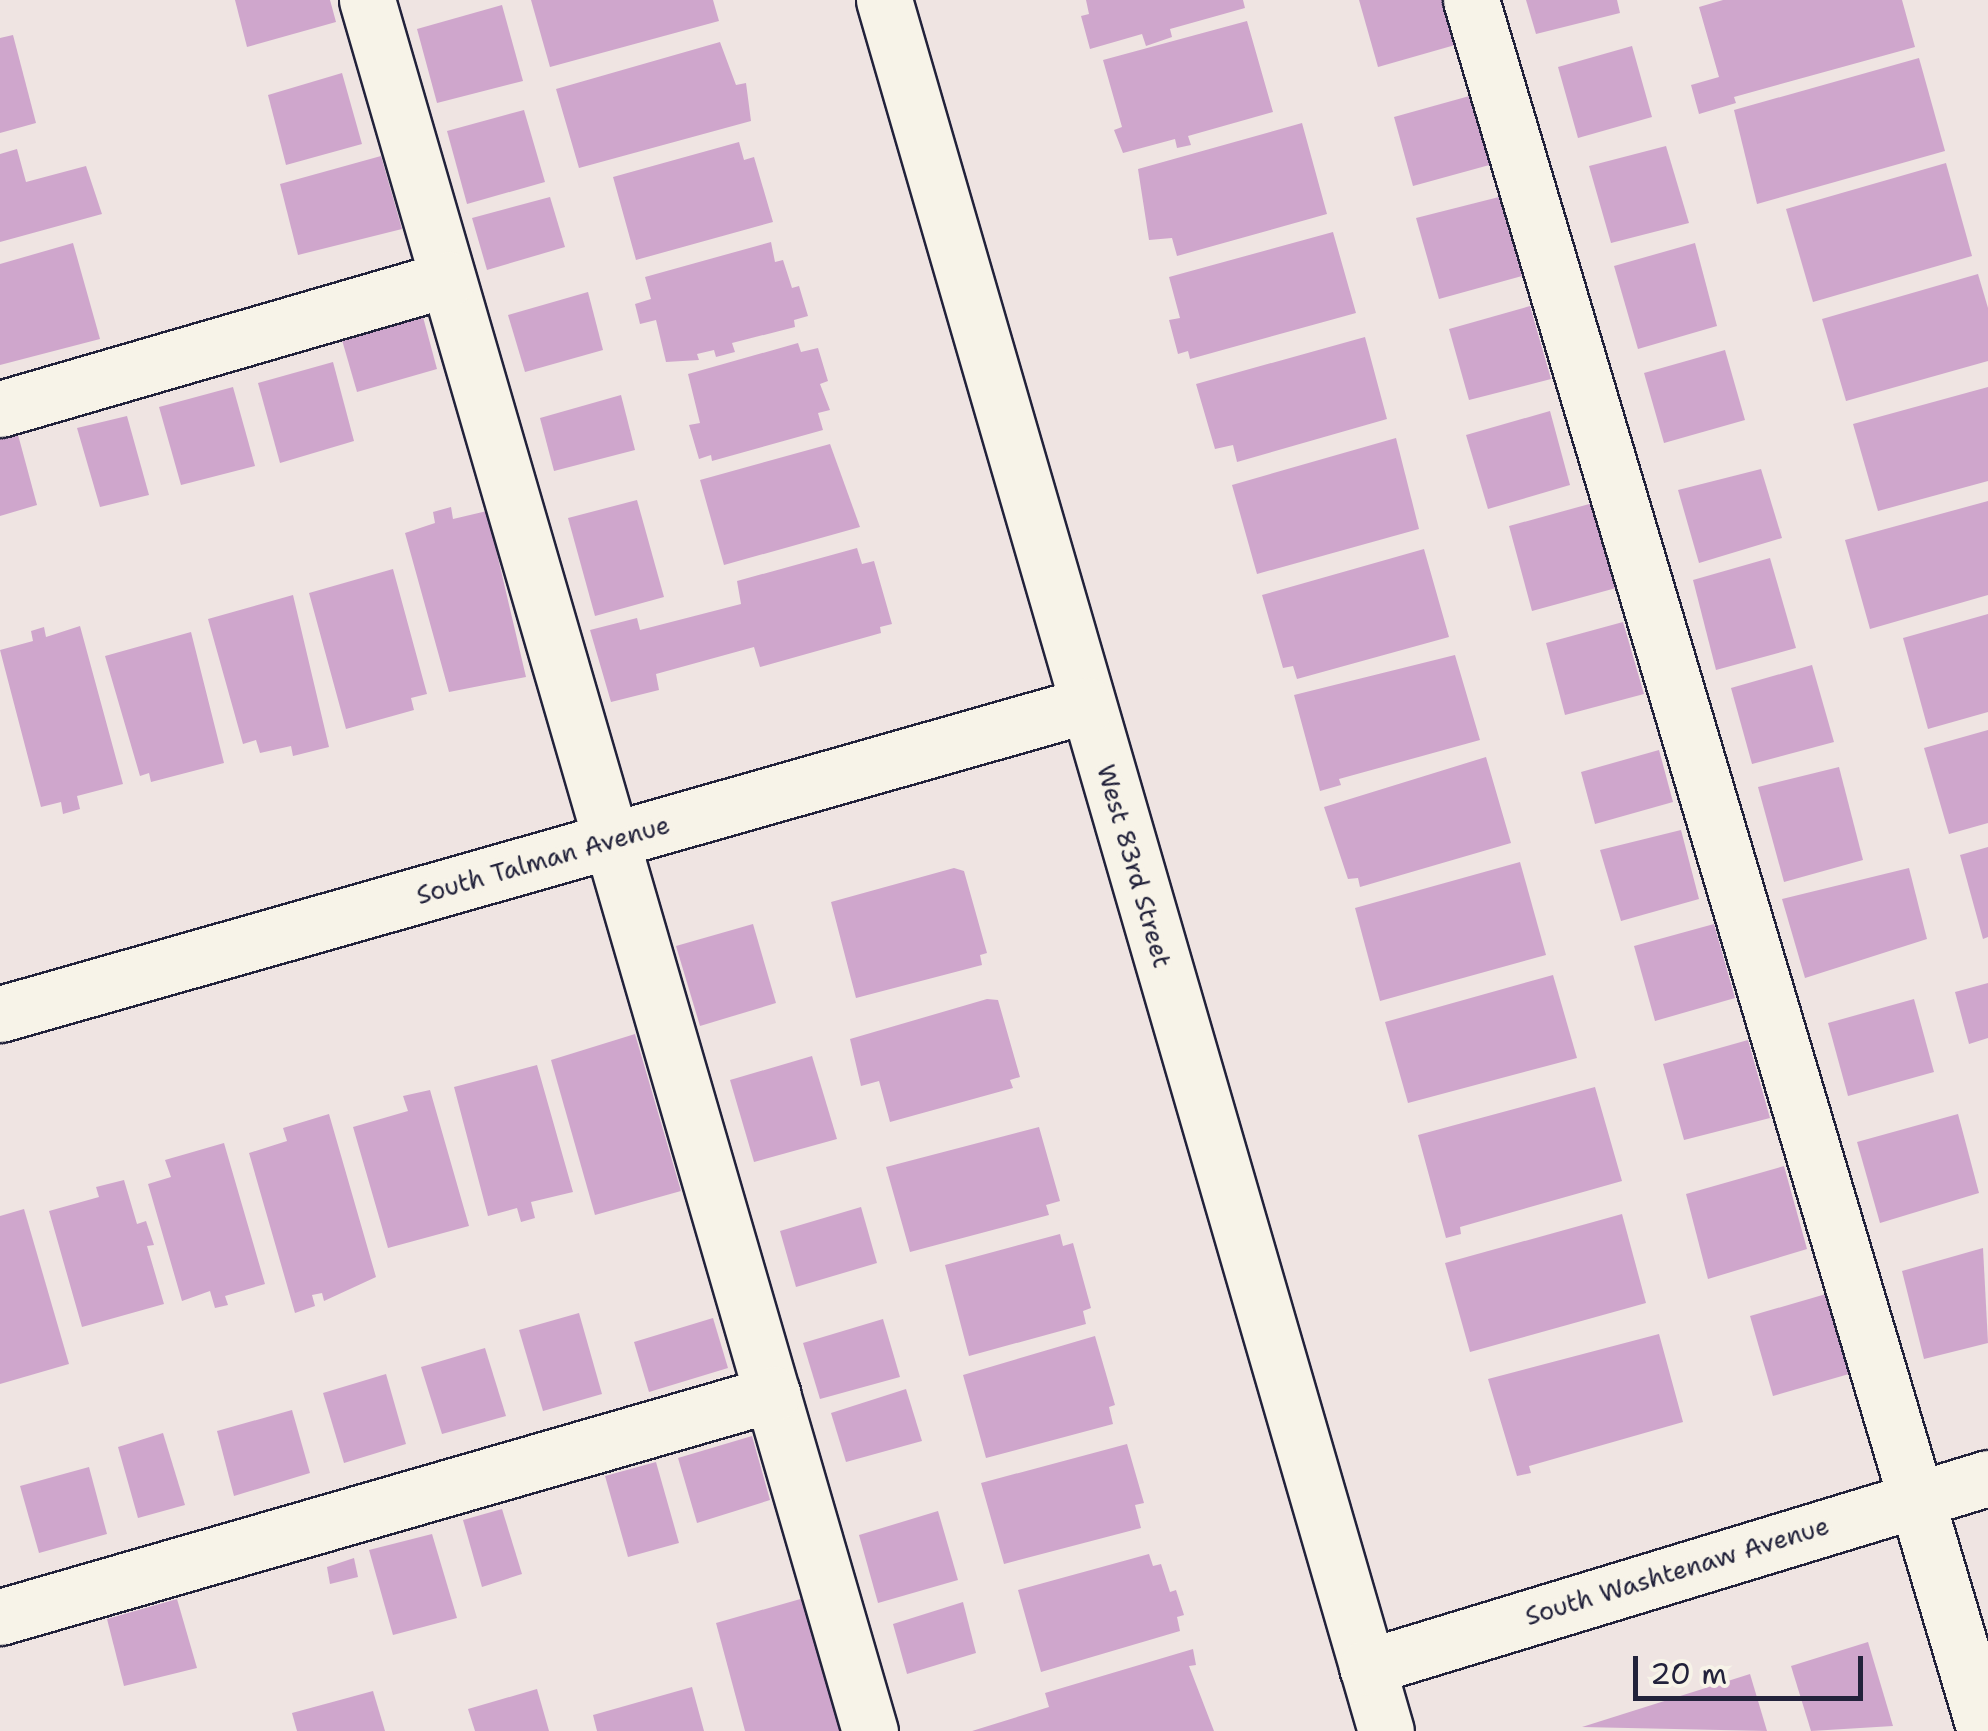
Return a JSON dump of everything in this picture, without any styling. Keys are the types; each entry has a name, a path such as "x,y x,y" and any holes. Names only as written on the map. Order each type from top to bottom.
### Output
{"street":[{"path":"367,0 870,1731"},
{"name":"West 83rd Street","path":"884,0 1386,1731"},
{"path":"1471,0 1919,1496 1985,1731"},
{"path":"0,409 448,279"},
{"name":"South Talman Avenue","path":"0,1014 1087,705"},
{"path":"0,1617 772,1394"},
{"name":"South Washtenaw Avenue","path":"1367,1667 1988,1478"}],"building":[{"path":"235,0 330,0 336,22 247,47"},
{"path":"531,0 713,0 719,21 550,67"},
{"path":"1086,0 1243,0 1245,8 1170,29 1172,37 1146,46 1142,34 1090,49 1081,16 1089,14"},
{"path":"1359,0 1442,0 1455,45 1378,67"},
{"path":"1526,0 1617,0 1620,13 1536,34"},
{"path":"1723,0 1902,0 1915,47 1734,97 1736,103 1699,114 1691,85 1719,77 1699,7"},
{"path":"502,5 523,81 437,103 417,29"},
{"path":"1247,21 1273,112 1188,136 1191,145 1177,148 1175,139 1123,153 1114,130 1122,127 1103,60"},
{"path":"13,35 36,123 0,133 0,38"},
{"path":"720,42 736,85 746,83 751,121 579,168 556,89"},
{"path":"1632,46 1652,117 1578,138 1558,67"},
{"path":"1919,58 1945,151 1757,204 1734,110"},
{"path":"342,73 362,144 286,165 268,95"},
{"path":"1473,95 1493,164 1413,186 1394,117"},
{"path":"524,110 545,182 467,204 447,131"},
{"path":"1302,123 1327,214 1177,256 1172,238 1149,240 1138,169"},
{"path":"739,142 744,160 754,157 773,222 636,260 613,177"},
{"path":"1666,146 1689,223 1611,243 1589,166"},
{"path":"17,149 26,182 86,166 102,214 0,242 0,154"},
{"path":"381,156 402,229 298,255 280,184"},
{"path":"1946,163 1972,256 1813,302 1786,209"},
{"path":"550,197 565,247 487,270 472,218"},
{"path":"1499,197 1522,276 1439,299 1416,218"},
{"path":"1333,232 1356,313 1190,359 1188,351 1178,354 1169,320 1180,318 1169,277"},
{"path":"771,242 775,262 783,260 792,288 799,286 808,316 794,320 795,327 732,343 735,352 716,357 714,350 697,354 699,360 666,362 656,320 640,324 635,304 651,299 645,277"},
{"path":"73,243 100,339 0,365 0,264"},
{"path":"1695,243 1717,326 1638,349 1614,266"},
{"path":"1978,274 1988,308 1988,361 1846,401 1822,319"},
{"path":"588,292 603,350 525,372 508,315"},
{"path":"1530,306 1551,379 1469,400 1449,329"},
{"path":"423,317 437,369 357,392 342,340"},
{"path":"1365,337 1387,419 1237,462 1233,445 1215,449 1196,384"},
{"path":"798,343 801,352 818,348 828,381 820,384 830,410 818,413 823,430 712,461 711,455 699,459 689,425 700,423 688,374"},
{"path":"1725,350 1745,420 1664,443 1644,373"},
{"path":"333,362 354,441 280,463 258,383"},
{"path":"233,387 255,466 181,485 159,407"},
{"path":"1988,387 1988,481 1878,511 1853,424"},
{"path":"621,395 635,450 554,471 540,418"},
{"path":"1550,411 1570,485 1488,509 1466,435"},
{"path":"127,416 149,495 100,507 77,428"},
{"path":"17,431 37,505 0,516 0,436"},
{"path":"1396,438 1419,529 1257,574 1232,485"},
{"path":"830,444 860,527 724,565 700,480"},
{"path":"1761,469 1782,538 1699,563 1678,490"},
{"path":"637,500 664,597 595,616 568,518"},
{"path":"1988,501 1988,595 1870,629 1845,540"},
{"path":"1593,503 1616,588 1532,611 1509,526"},
{"path":"451,507 453,519 487,511 526,677 449,692 405,533 435,523 433,512"},
{"path":"857,548 862,564 874,561 892,624 880,627 881,633 760,667 754,647 656,674 659,690 611,702 590,630 637,618 640,630 741,604 737,581"},
{"path":"1424,549 1449,637 1297,679 1293,666 1283,668 1262,595"},
{"path":"1770,558 1796,648 1716,670 1693,580"},
{"path":"393,569 427,694 411,698 414,710 346,729 309,593"},
{"path":"293,595 329,747 293,756 291,746 260,753 256,740 243,744 208,619"},
{"path":"1988,614 1988,712 1928,729 1903,638"},
{"path":"1623,622 1644,694 1565,715 1546,643"},
{"path":"80,626 123,784 77,796 80,809 63,814 61,802 41,807 0,650 33,641 31,631 44,627 46,637"},
{"path":"191,632 224,763 151,782 149,773 140,776 105,656"},
{"path":"1455,655 1480,740 1339,779 1341,785 1320,791 1294,695"},
{"path":"1812,665 1834,742 1752,764 1731,688"},
{"path":"1988,730 1988,823 1949,834 1924,748"},
{"path":"1659,750 1673,802 1595,824 1581,772"},
{"path":"1486,757 1511,843 1360,887 1358,878 1348,879 1324,807"},
{"path":"1839,767 1863,860 1784,882 1758,787"},
{"path":"1681,830 1699,899 1621,921 1600,850"},
{"path":"1988,847 1988,937 1983,939 1960,855"},
{"path":"1520,862 1546,955 1380,1001 1355,908"},
{"path":"954,868 964,871 987,953 980,955 982,965 856,998 831,902"},
{"path":"1909,868 1927,939 1805,978 1782,899"},
{"path":"753,924 776,1003 700,1026 676,946"},
{"path":"1714,924 1735,998 1655,1021 1634,946"},
{"path":"1553,975 1577,1058 1408,1103 1385,1022"},
{"path":"1988,983 1988,1038 1969,1044 1955,992"},
{"path":"987,999 998,1000 1020,1077 1010,1080 1013,1088 890,1122 879,1081 861,1086 850,1039"},
{"path":"1914,999 1934,1072 1848,1096 1828,1023"},
{"path":"635,1034 681,1191 595,1215 551,1060"},
{"path":"1748,1040 1770,1118 1684,1140 1663,1064"},
{"path":"812,1056 837,1139 754,1162 730,1080"},
{"path":"537,1065 573,1192 531,1202 535,1218 521,1222 517,1208 488,1216 454,1087"},
{"path":"1595,1087 1622,1181 1460,1227 1461,1234 1446,1238 1418,1135"},
{"path":"430,1090 469,1226 388,1248 353,1127 408,1111 403,1096"},
{"path":"329,1114 376,1277 324,1301 322,1293 312,1295 315,1306 295,1313 249,1153 287,1141 283,1128"},
{"path":"1958,1114 1979,1193 1880,1223 1857,1142"},
{"path":"1039,1127 1060,1201 1046,1205 1049,1215 910,1252 886,1167"},
{"path":"224,1143 265,1284 225,1296 228,1305 215,1308 210,1291 182,1301 148,1184 171,1177 165,1160"},
{"path":"1784,1166 1807,1249 1708,1279 1686,1194"},
{"path":"124,1180 137,1224 146,1221 154,1245 147,1246 164,1304 82,1327 49,1211 99,1197 96,1187"},
{"path":"861,1207 877,1263 796,1287 780,1231"},
{"path":"24,1209 69,1364 0,1384 0,1216"},
{"path":"1622,1214 1646,1303 1470,1352 1445,1263"},
{"path":"1060,1234 1063,1246 1073,1243 1091,1308 1083,1311 1086,1324 969,1356 945,1265"},
{"path":"1983,1248 1988,1343 1924,1359 1902,1271"},
{"path":"1826,1294 1849,1374 1773,1396 1750,1316"},
{"path":"579,1313 602,1394 543,1411 519,1330"},
{"path":"713,1318 728,1368 649,1392 634,1342"},
{"path":"883,1319 900,1377 820,1399 803,1343"},
{"path":"1659,1334 1683,1422 1529,1466 1531,1473 1517,1476 1488,1379"},
{"path":"1095,1336 1115,1405 1109,1407 1113,1424 986,1458 963,1375"},
{"path":"485,1348 506,1416 442,1434 421,1367"},
{"path":"386,1374 406,1444 344,1463 323,1393"},
{"path":"906,1389 922,1441 846,1462 831,1413"},
{"path":"292,1410 310,1473 234,1496 217,1431"},
{"path":"163,1433 185,1505 138,1518 118,1447"},
{"path":"752,1436 770,1500 697,1523 678,1458"},
{"path":"1127,1444 1144,1503 1135,1505 1141,1528 1004,1564 981,1483"},
{"path":"656,1462 679,1543 628,1557 605,1476"},
{"path":"89,1467 107,1534 39,1553 20,1486"},
{"path":"502,1509 522,1574 482,1587 463,1520"},
{"path":"938,1511 958,1580 878,1603 859,1535"},
{"path":"432,1534 457,1618 393,1635 369,1550"},
{"path":"1149,1554 1153,1566 1161,1564 1170,1592 1176,1590 1184,1615 1177,1617 1180,1631 1041,1672 1018,1590"},
{"path":"354,1558 358,1577 330,1584 327,1567"},
{"path":"804,1598 841,1731 745,1731 716,1623"},
{"path":"177,1599 197,1668 124,1686 107,1619"},
{"path":"963,1602 976,1653 907,1674 893,1624"},
{"path":"1868,1642 1893,1726 1811,1731 1791,1666"},
{"path":"1193,1649 1196,1665 1189,1666 1214,1731 972,1731 1049,1707 1045,1693"},
{"path":"1750,1674 1767,1731 1582,1727"},
{"path":"692,1687 704,1731 597,1731 593,1715"},
{"path":"537,1689 549,1731 475,1731 468,1709"},
{"path":"373,1691 385,1731 297,1731 292,1713"}]}
